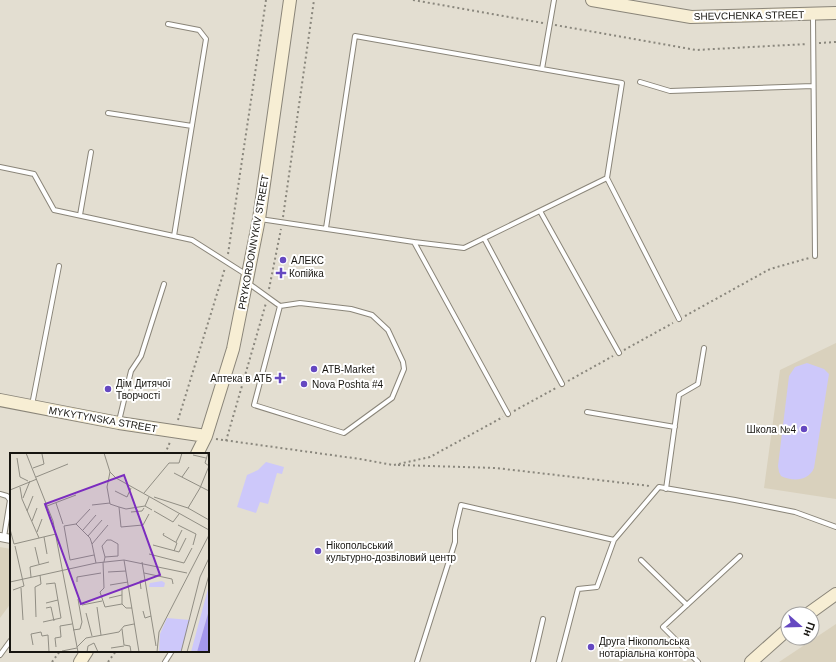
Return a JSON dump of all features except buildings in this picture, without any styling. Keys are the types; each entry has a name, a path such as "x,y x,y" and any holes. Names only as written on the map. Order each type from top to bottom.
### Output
{"main road":[{"name":"PRYKORDONNYKIV STREET","path":"198,453 206,436 233,349 259,219 290,0"},
{"name":"SHEVCHENKA STREET","path":"592,0 691,17 836,13"},
{"name":"MYKYTYNSKA STREET","path":"0,400 119,423 206,436"},
{"path":"819,606 836,594"},
{"path":"751,662 780,636"},
{"path":"80,662 86,652"}],"lane":[{"path":"542,69 554,0"},
{"path":"813,13 816,256"},
{"path":"168,24 199,30 206,39 174,236"},
{"path":"326,228 355,36 622,83 607,178 679,319"},
{"path":"640,82 670,92 814,86"},
{"path":"108,113 192,126"},
{"path":"80,215 91,152"},
{"path":"0,167 34,174 54,210 192,240 226,262 280,306 300,303 352,309 372,315 388,330 403,362 404,369 392,398 344,433 254,405 280,306"},
{"path":"259,219 464,248 607,178"},
{"path":"540,211 619,353"},
{"path":"484,238 562,384"},
{"path":"414,242 508,414"},
{"path":"32,406 59,266"},
{"path":"119,423 131,371 141,356 164,284"},
{"path":"666,488 680,395 698,384 704,348"},
{"path":"587,412 675,427"},
{"path":"559,662 578,589 597,587 614,540 659,487 795,512 836,527"},
{"path":"0,494 7,496 10,500 5,538"},
{"path":"417,662 455,542 455,530 460,505 614,540"},
{"path":"698,662 663,627 740,556"},
{"path":"641,560 687,605"},
{"path":"533,662 543,618"},
{"path":"0,655 10,641"},
{"path":"165,662 171,652"}],"path":[{"path":"165,453 174,432 226,262 266,0"},
{"path":"412,0 696,50 836,42"},
{"path":"394,465 430,458 770,269 816,256"},
{"path":"206,436 226,441 360,458 394,465 496,468 659,487"},
{"path":"52,662 59,652"},
{"path":"108,662 115,652"}],"shaded area":[{"name":"Школа №4","path":"836,343 836,499 764,488 780,370"},
{"path":"807,363 824,369 829,374 814,468 808,476 804,478 790,479 781,476 778,466 789,376 795,367"},
{"path":"266,462 284,467 282,474 277,473 268,504 260,502 256,513 237,507 247,475 258,470"},
{"path":"0,547 10,549 10,604 0,618"},
{"path":"836,624 836,662 779,662 803,646 820,646 820,635"}],"place":[{"name":"АЛЕКС","path":"283,260"},
{"name":"Копійка","path":"281,273"},
{"name":"ATB-Market","path":"314,369"},
{"name":"Аптека в АТБ","path":"280,378"},
{"name":"Nova Poshta #4","path":"304,384"},
{"name":"Дім Дитячої Творчості","path":"108,389"},
{"name":"Школа №4","path":"804,429"},
{"name":"Нікопольський культурно-дозвіловий центр","path":"318,551"},
{"name":"Друга Нікопольська нотаріальна контора","path":"591,647"}]}
